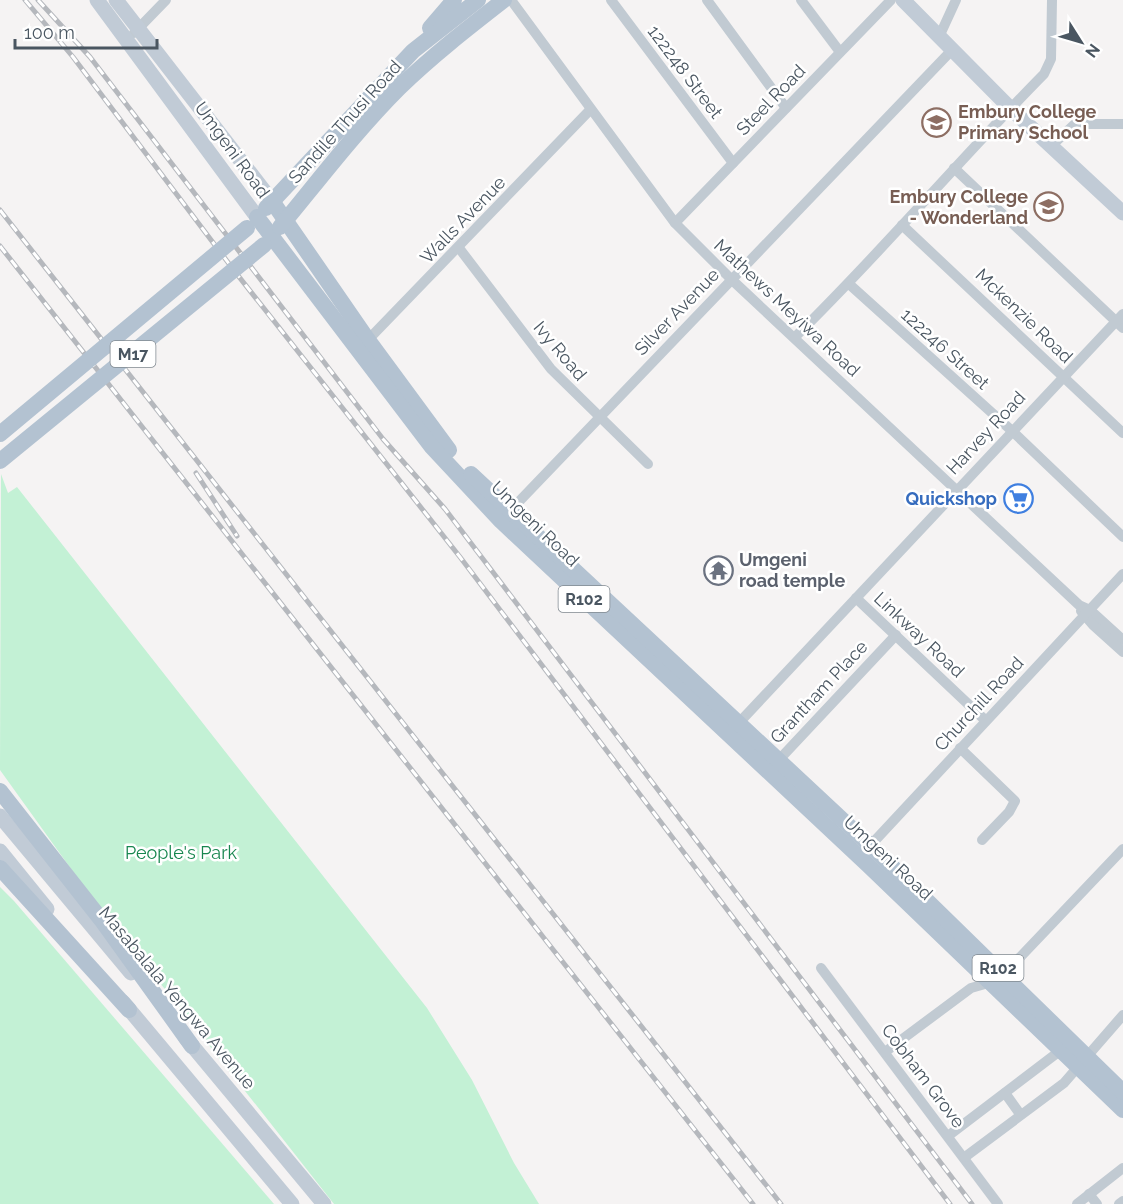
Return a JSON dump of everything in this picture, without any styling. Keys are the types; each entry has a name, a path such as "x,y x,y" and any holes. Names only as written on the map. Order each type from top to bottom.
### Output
{"main road":[{"name":"Umgeni Road","path":"97,0 133,35 272,201 363,345 431,446 865,851 1082,1061 1123,1092"},
{"name":"Umgeni Road","path":"116,0 133,35 252,222 363,345"},
{"path":"420,45 434,21 454,0"},
{"name":"Sandile Thusi Road","path":"0,434 252,222 420,45 478,0"},
{"name":"Sandile Thusi Road","path":"0,461 268,241 361,129 399,88 440,50 504,0"},
{"path":"903,0 1010,108 1123,213"},
{"path":"0,791 103,922 192,1046"},
{"name":"Masabalala Yengwa Avenue","path":"0,816 324,1204"},
{"path":"0,852 292,1204"},
{"path":"0,868 129,1010"},
{"name":"Umgeni Road","path":"1082,1061 1123,1110"}],"street":[{"path":"133,35 166,0"},
{"name":"Mathews Meyiwa Road","path":"512,0 675,224 1121,646"},
{"name":"122248 Street","path":"611,0 733,163"},
{"path":"706,0 786,108"},
{"path":"801,0 840,52"},
{"name":"Steel Road","path":"675,224 891,0"},
{"path":"939,37 956,0"},
{"path":"795,337 849,284 1048,67 1051,52 1053,0"},
{"name":"Silver Avenue","path":"506,516 952,50"},
{"name":"Walls Avenue","path":"363,345 590,110"},
{"path":"1051,146 1075,124 1123,124"},
{"path":"954,168 1121,321"},
{"name":"Mckenzie Road","path":"902,225 1123,433"},
{"name":"Ivy Road","path":"459,248 551,369 648,464"},
{"name":"122246 Street","path":"849,284 1011,430 1123,537"},
{"name":"Harvey Road","path":"733,729 1011,430 1121,321"},
{"name":"Churchill Road","path":"865,851 1123,574"},
{"name":"Linkway Road","path":"856,598 986,720"},
{"name":"Grantham Place","path":"772,766 896,635"},
{"path":"1121,646 1123,661"},
{"path":"960,748 1015,801 1009,812 982,840"},
{"path":"885,1052 971,988 998,978 1123,849"},
{"name":"Cobham Grove","path":"821,968 998,1204"},
{"path":"964,1158 1064,1083 1123,1015"},
{"path":"948,1136 1066,1046"},
{"path":"1005,1093 1020,1114"},
{"path":"1077,1204 1123,1168"},
{"path":"1089,1194 1097,1204"},
{"path":"1119,1204 1123,1201"}],"green space":[{"name":"People's Park","path":"1,474 8,493 17,487 427,1008 472,1080 514,1163 539,1204 334,1204 79,880 0,770"},
{"path":"0,887 14,901 274,1204 0,1204"}],"railway":[{"path":"25,0 73,57 236,273 460,557 950,1204"},
{"path":"38,0 90,57 383,439 445,509 972,1204"},
{"path":"0,210 781,1204"},
{"path":"0,246 753,1204"},
{"path":"196,473 237,536"}],"place":[{"name":"Embury College Primary School","path":"937,122"},
{"name":"Embury College - Wonderland","path":"1049,207"},
{"name":"Quickshop","path":"1018,499"},
{"name":"Umgeni road temple","path":"718,570"}]}
